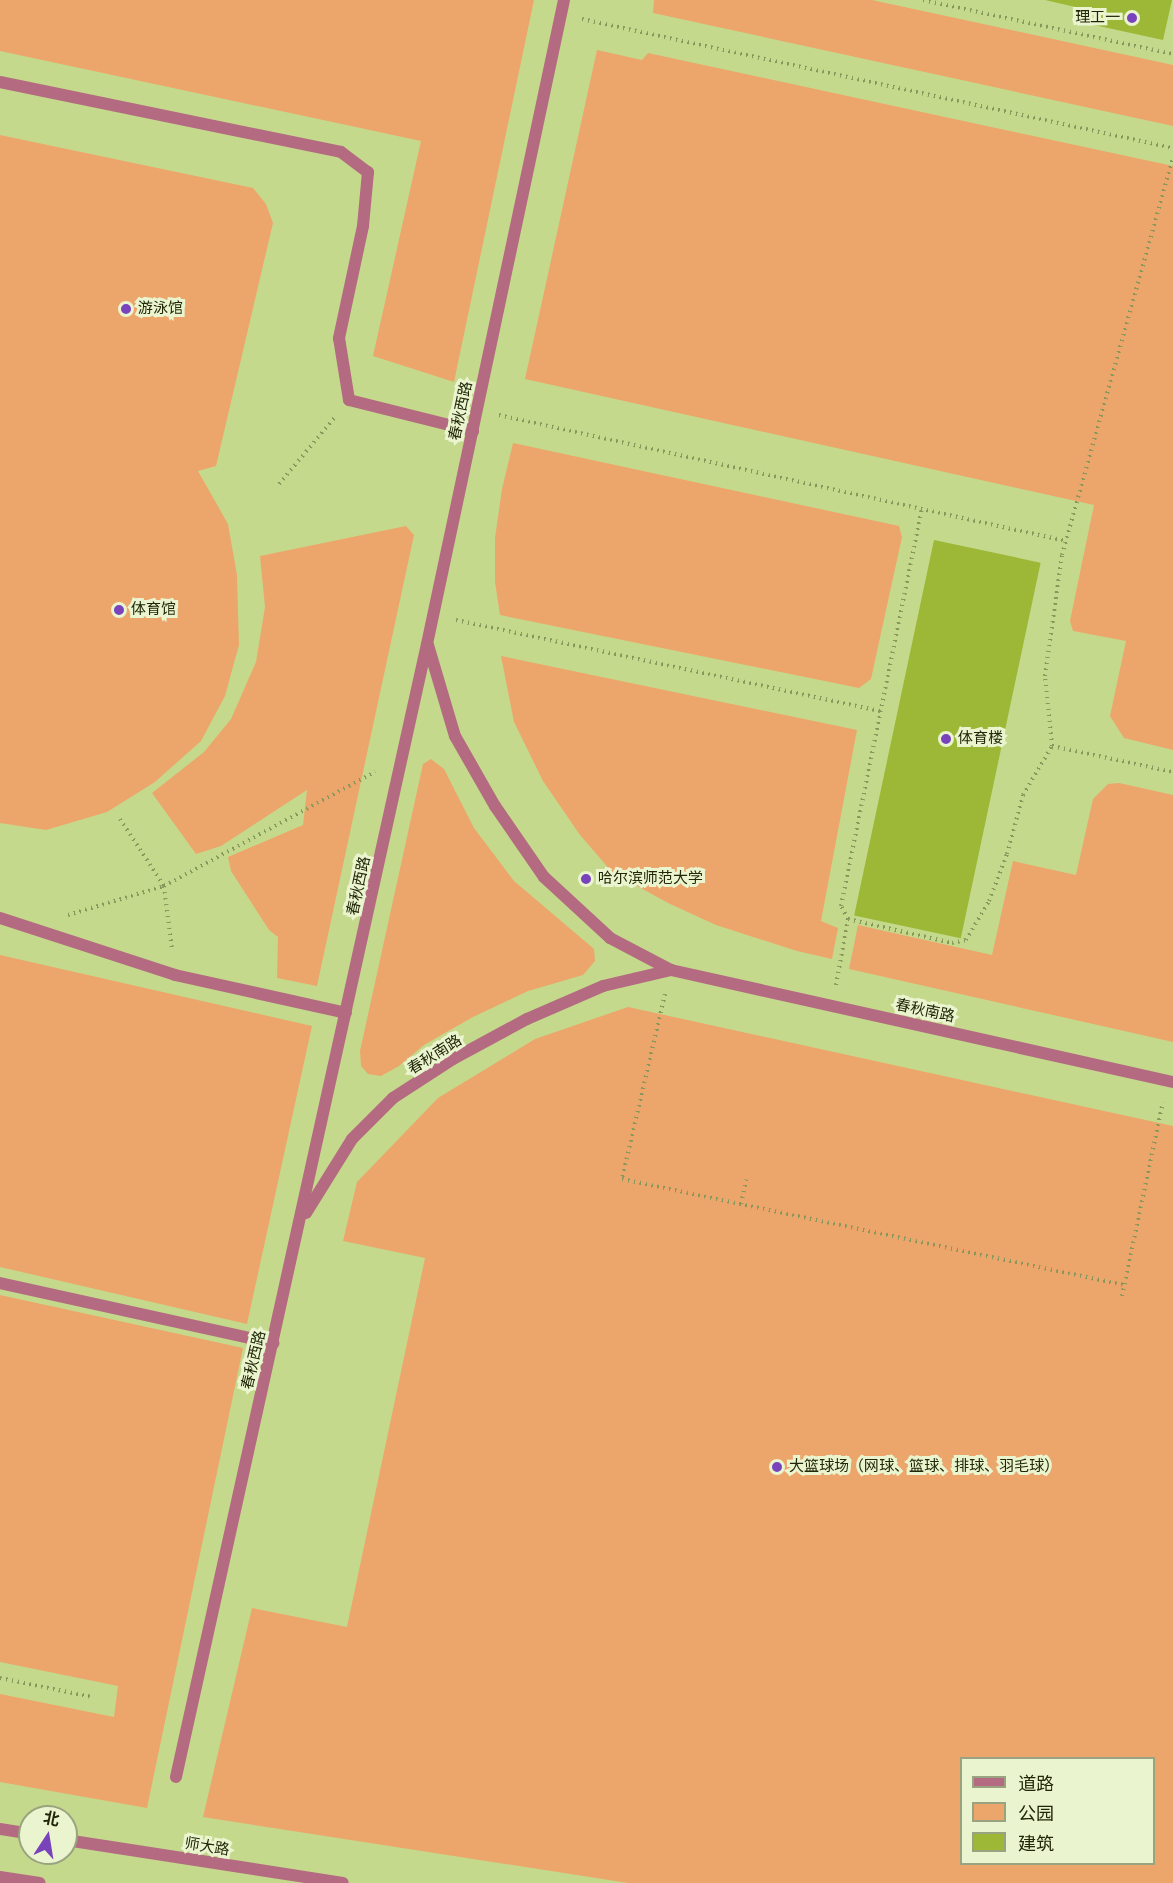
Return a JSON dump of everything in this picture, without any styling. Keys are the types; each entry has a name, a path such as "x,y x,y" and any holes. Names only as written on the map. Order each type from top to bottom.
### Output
{"street":[{"name":"春秋西路","path":"176,1777 427,644 564,0"},
{"path":"0,82 341,152 368,172 363,226 339,338 349,400 472,431"},
{"name":"春秋南路","path":"427,644 455,736 495,806 544,877 610,938 671,970 1170,1081"},
{"path":"0,918 175,975 346,1013"},
{"name":"春秋南路","path":"300,1222 352,1139 393,1098 453,1059 527,1019 603,986 671,970"},
{"path":"0,1283 273,1343"},
{"path":"0,1829 18,1832"},
{"name":"师大路","path":"78,1842 344,1883"},
{"path":"0,1877 39,1883"}],"path":[{"path":"923,0 1173,54"},
{"path":"561,15 1173,148"},
{"path":"848,919 952,943 966,940 989,901 1006,854 1023,795 1052,746 1045,676 1066,541 1173,158"},
{"path":"279,484 349,400"},
{"path":"477,410 1066,541"},
{"path":"832,1006 848,919 841,906 922,508"},
{"path":"433,615 881,711"},
{"path":"1052,746 1173,772"},
{"path":"64,916 164,886 402,757"},
{"path":"120,819 164,886 175,975"},
{"path":"671,970 622,1179 1124,1285"},
{"path":"1122,1296 1170,1081"},
{"path":"741,1204 746,1180"},
{"path":"0,1678 92,1697"}],"green space":[{"path":"0,0 534,0 454,382 373,356 421,141 0,51"},
{"path":"654,0 872,0 1173,65 1173,126 653,13"},
{"path":"597,50 642,60 648,53 1173,166 1173,750 1124,738 1110,716 1126,641 1073,631 1070,621 1094,505 525,379"},
{"path":"0,135 253,188 266,204 273,223 216,466 198,471 228,524 237,575 239,645 225,696 201,741 155,782 107,812 46,830 0,823"},
{"path":"513,443 899,526 902,537 871,679 859,688 500,615 495,582 495,538 502,489"},
{"path":"406,526 414,535 317,986 277,978 278,937 269,930 231,871 228,857 303,825 307,790 221,846 196,854 152,793 204,752 231,719 256,662 265,607 260,556"},
{"path":"501,656 857,730 821,921 838,928 832,959 797,951 716,925 668,903 612,872 580,835 543,781 514,722"},
{"path":"431,759 444,769 474,828 514,881 594,949 595,961 583,975 528,991 473,1017 424,1045 399,1066 381,1076 368,1074 361,1066 360,1051 423,764"},
{"path":"1119,783 1173,795 1173,1042 849,969 858,925 992,955 1013,861 1076,875 1093,799 1108,784"},
{"path":"0,955 312,1026 247,1324 0,1267"},
{"path":"628,1007 1173,1126 1173,1883 628,1883 203,1817 252,1608 347,1627 425,1258 343,1241 357,1182 438,1098 535,1039"},
{"path":"0,1295 243,1348 147,1808 0,1782 0,1694 114,1717 118,1686 0,1662"}],"building":[{"name":"理工一","path":"1045,0 1172,0 1163,40 1094,25 1097,12"},
{"name":"体育楼","path":"934,540 1041,563 961,938 854,916"}],"place":[{"name":"理工一","path":"1132,18"},
{"name":"游泳馆","path":"126,309"},
{"name":"体育馆","path":"119,610"},
{"name":"体育楼","path":"946,739"},
{"name":"哈尔滨师范大学","path":"586,879"},
{"name":"大篮球场（网球、篮球、排球、羽毛球）","path":"777,1467"}]}
